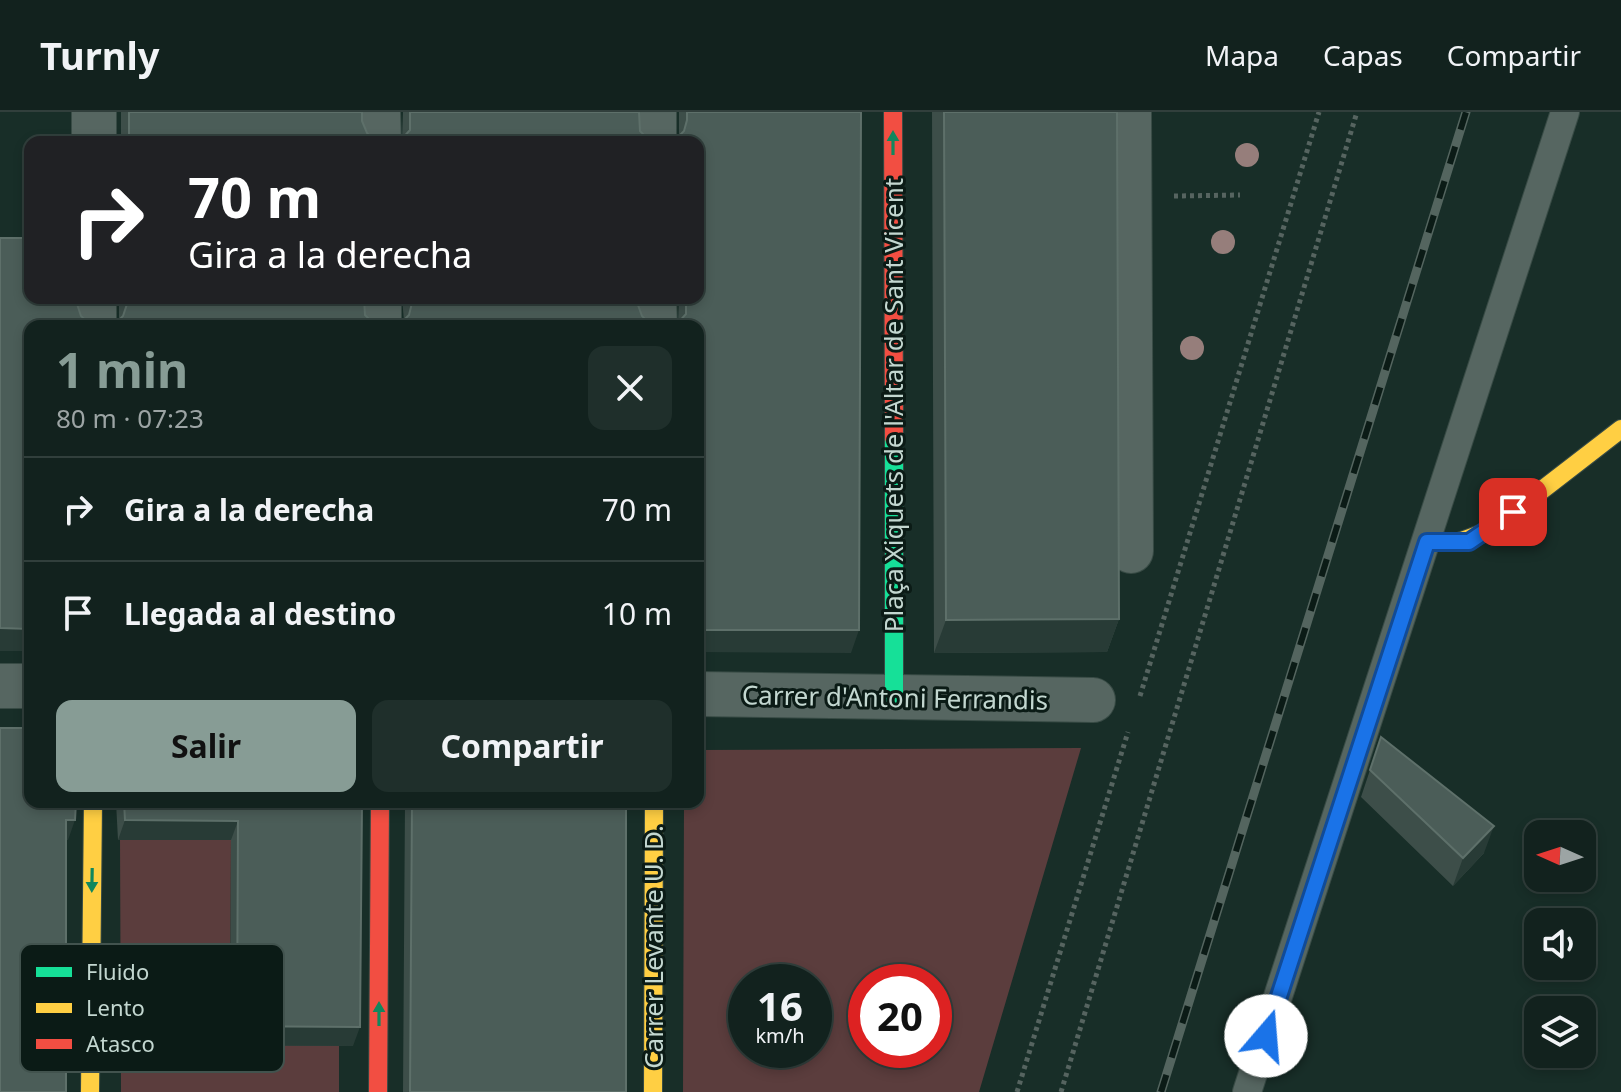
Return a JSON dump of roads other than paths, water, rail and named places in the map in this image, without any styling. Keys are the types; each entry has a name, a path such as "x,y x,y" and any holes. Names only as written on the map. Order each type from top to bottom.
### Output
{"street":[{"path":"94,112 94,136"},
{"path":"378,112 379,136"},
{"path":"654,112 654,136"},
{"name":"Plaça Xiquets de l'Altar de Sant Vicent","path":"893,112 894,697"},
{"path":"1129,112 1131,551"},
{"path":"1427,542 1469,542 1489,531 1621,429"},
{"path":"0,686 24,686"},
{"name":"Carrer d'Antoni Ferrandis","path":"704,694 1093,700"},
{"path":"92,944 93,808"},
{"path":"378,1092 380,808"},
{"name":"Carrer Levante U. D.","path":"653,1092 654,808"},
{"path":"90,1072 90,1092"}],"lane":[{"path":"1247,1092 1565,112"}],"railway":[{"path":"1161,1092 1466,112"}]}
